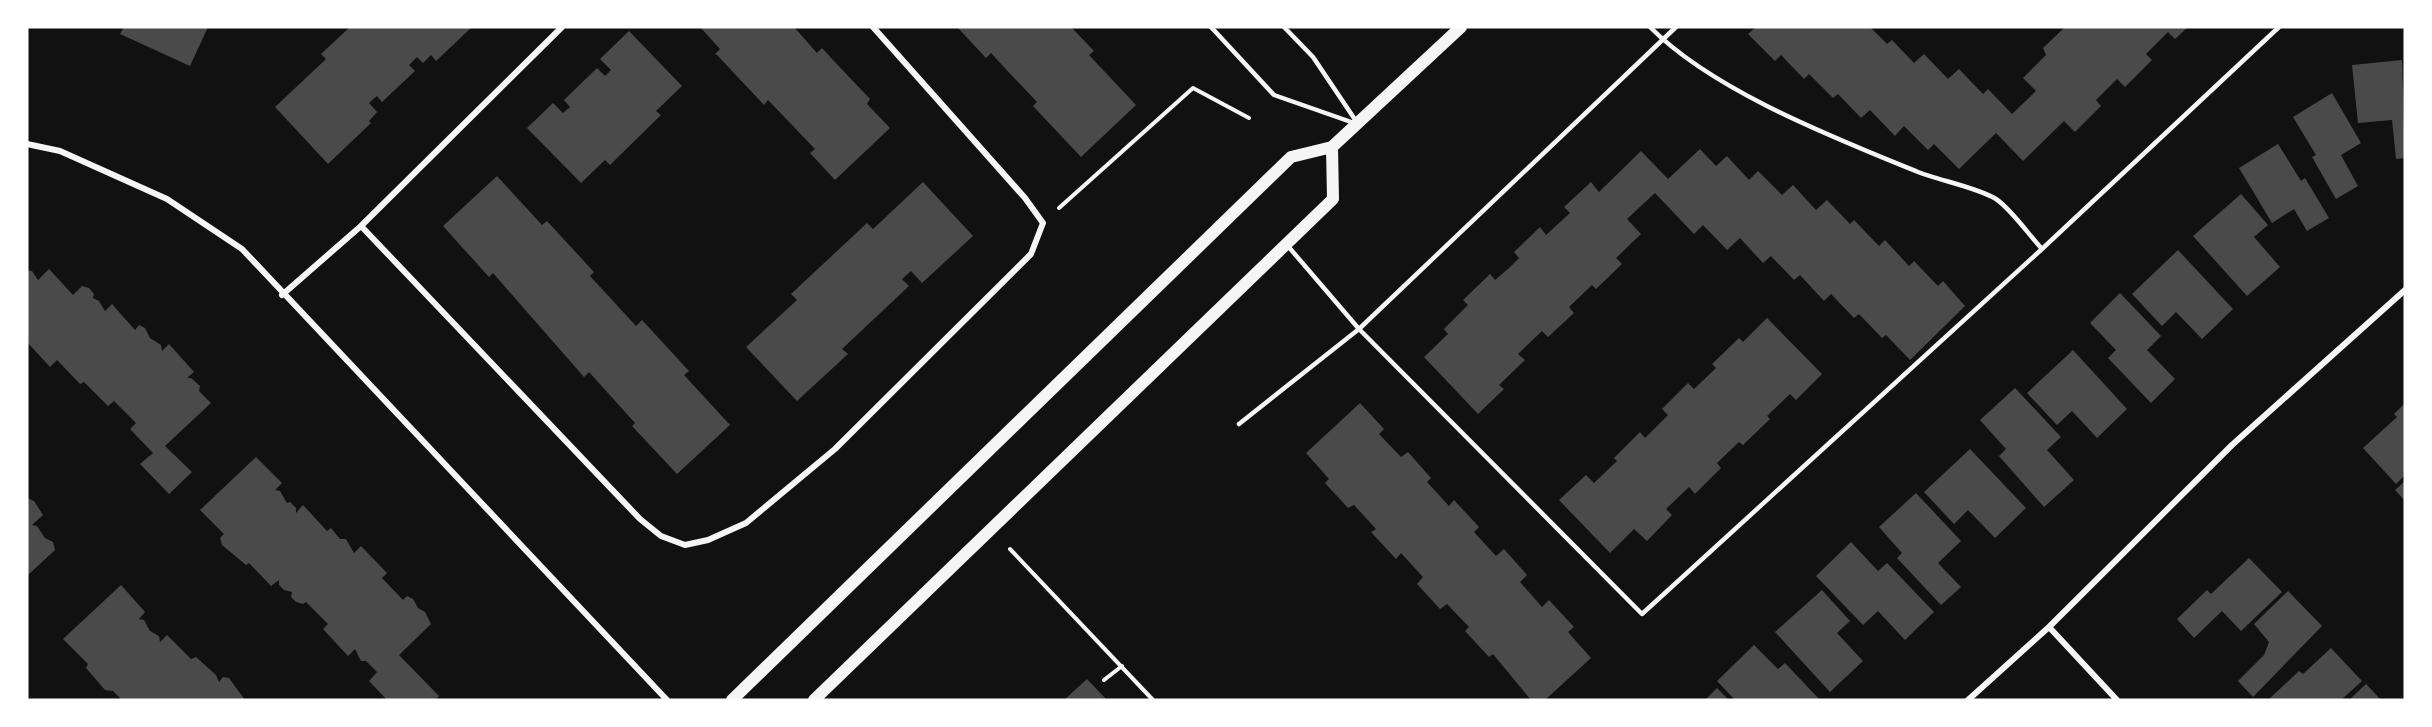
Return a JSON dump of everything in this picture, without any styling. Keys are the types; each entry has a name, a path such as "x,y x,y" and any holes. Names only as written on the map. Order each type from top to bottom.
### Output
{"main road":[{"path":"732,700 1291,157 1332,147 1461,27"},
{"path":"814,700 1333,199 1332,147"}],"street":[{"path":"282,295 361,226 562,27"},
{"path":"361,226 640,519 661,536 685,545 708,540 746,523 835,449 1031,254 1043,223 1025,198 873,27"},
{"path":"27,144 60,151 167,199 242,249 282,295 667,700"},
{"path":"1968,700 2049,627 2232,445 2405,290"},
{"path":"2049,627 2116,700"}],"lane":[{"path":"1211,27 1274,95 1357,124"},
{"path":"1284,27 1313,57 1357,124"},
{"path":"1650,27 1663,40 1722,82 1811,126 1919,172 1996,199 2042,249"},
{"path":"1239,424 1359,329 1676,27"},
{"path":"1287,245 1359,329 1642,614 2042,249 2279,27"}],"path":[{"path":"1043,223 1193,88 1250,118"},
{"path":"1010,549 1153,700"},
{"path":"1104,680 1122,666"}],"building":[{"path":"124,27 208,27 190,66 120,34"},
{"path":"350,27 472,27 436,61 431,55 423,63 417,57 409,65 415,71 382,102 377,96 369,103 377,112 369,121 371,123 328,164 275,107 326,59 321,54"},
{"path":"700,27 794,27 817,53 822,48 870,99 867,104 890,128 835,180 810,153 815,149 768,100 764,105 715,54 720,49"},
{"path":"957,27 1071,27 1094,51 1089,55 1136,105 1081,157 1033,106 1037,102 991,53 986,58"},
{"path":"1756,27 1870,27 1887,44 1892,40 1914,63 1924,54 1948,79 1959,69 1983,94 1988,89 2012,114 2036,91 2023,78 2046,55 2043,48 2065,27 2188,27 2175,39 2168,32 2146,54 2152,60 2125,87 2117,79 2096,100 2101,106 2075,132 2064,121 2023,161 1996,133 1959,169 1934,144 1928,150 1904,126 1895,136 1870,110 1861,118 1838,94 1833,98 1809,74 1804,79 1781,55 1775,61 1748,34"},
{"path":"629,31 682,86 656,111 661,115 610,165 605,160 581,183 527,128 553,103 563,113 570,107 564,100 597,68 605,76 611,70 600,59"},
{"path":"2402,60 2405,158 2396,159 2392,120 2358,123 2352,65"},
{"path":"2332,93 2361,143 2341,155 2358,186 2336,199 2312,157 2316,155 2293,117"},
{"path":"2278,144 2301,181 2305,178 2329,218 2307,231 2294,209 2272,223 2239,168"},
{"path":"1700,149 1716,166 1727,156 1749,180 1758,171 1782,195 1793,185 1816,210 1827,200 1850,224 1854,220 1879,246 1885,240 1909,266 1914,261 1938,286 1943,281 1965,306 1910,360 1886,335 1882,338 1859,314 1854,318 1831,294 1824,301 1800,275 1794,280 1771,256 1763,263 1740,238 1727,250 1703,225 1694,234 1655,193 1627,219 1641,234 1616,258 1622,264 1596,289 1592,285 1569,307 1574,313 1548,337 1542,331 1518,354 1525,360 1499,385 1504,389 1478,414 1424,357 1448,334 1444,329 1468,305 1463,300 1490,274 1495,280 1509,268 1519,258 1514,252 1540,227 1546,235 1570,213 1564,207 1591,182 1599,192 1641,151 1668,179"},
{"path":"497,176 542,225 547,221 594,272 590,276 636,326 642,320 689,371 684,375 730,425 677,474 632,426 635,423 589,372 584,377 493,273 489,277 443,226"},
{"path":"923,182 973,236 922,283 911,271 902,279 909,286 842,349 848,354 797,401 746,347 797,300 791,294 867,223 873,229"},
{"path":"2241,194 2268,225 2254,237 2280,267 2247,296 2193,236"},
{"path":"2178,250 2233,309 2202,339 2176,312 2162,326 2132,294"},
{"path":"49,269 73,295 82,286 89,288 94,294 93,298 99,301 105,311 112,304 135,330 139,325 145,328 150,338 161,345 162,351 169,344 194,372 187,378 191,378 200,386 199,391 211,403 165,446 192,472 169,494 140,464 153,453 130,429 136,423 114,401 108,406 84,382 80,384 57,360 50,367 27,342 27,270 32,271 38,280"},
{"path":"2120,293 2161,336 2147,350 2175,379 2151,403 2108,358 2116,350 2090,323"},
{"path":"1767,318 1822,374 1796,400 1790,394 1767,416 1770,419 1743,445 1739,442 1717,463 1721,468 1695,494 1689,487 1666,509 1672,515 1647,541 1634,529 1610,553 1559,500 1586,475 1594,483 1617,461 1614,458 1640,432 1645,438 1668,415 1662,409 1688,383 1694,389 1716,368 1712,364 1739,338 1743,342"},
{"path":"2073,350 2127,409 2097,438 2072,411 2057,425 2027,393"},
{"path":"2015,388 2061,437 2047,450 2074,480 2044,507 1999,456 2006,449 1980,420"},
{"path":"1360,403 1384,429 1379,434 1401,457 1408,452 1431,478 1427,482 1449,506 1454,500 1479,527 1474,532 1496,556 1504,549 1527,575 1520,582 1542,607 1549,600 1574,627 1568,632 1591,658 1545,700 1531,700 1493,654 1489,657 1465,631 1469,627 1447,604 1440,609 1417,584 1423,577 1401,553 1396,559 1371,532 1376,529 1354,505 1348,508 1325,483 1329,479 1306,453"},
{"path":"2405,403 2405,475 2396,484 2363,448 2397,417 2394,414"},
{"path":"1970,449 2026,508 1995,538 1968,510 1954,524 1924,492"},
{"path":"256,457 282,483 275,490 280,491 287,503 290,502 296,508 296,513 303,505 327,531 331,528 340,539 346,539 354,553 361,546 387,573 382,578 403,600 407,596 413,599 418,608 425,612 431,624 399,655 439,696 435,700 387,700 369,681 377,672 366,661 361,661 355,649 348,656 323,629 328,624 306,602 303,604 296,602 291,597 292,592 284,590 279,585 279,580 271,586 249,563 246,565 222,545 220,538 224,534 200,510"},
{"path":"2405,481 2405,501 2395,490"},
{"path":"1916,493 1961,541 1938,563 1961,587 1941,605 1897,558 1902,553 1879,527"},
{"path":"27,498 34,501 43,515 32,525 37,526 45,538 53,542 55,550 27,576"},
{"path":"1851,542 1878,571 1887,563 1934,612 1905,640 1878,611 1863,625 1816,576"},
{"path":"2249,558 2282,592 2241,631 2222,611 2194,638 2177,619 2207,590 2211,594"},
{"path":"121,585 145,612 139,619 144,620 150,631 159,636 160,642 167,635 191,659 196,657 216,675 219,682 223,677 229,678 245,700 122,700 113,691 105,690 86,668 88,664 63,639"},
{"path":"1822,590 1850,621 1837,633 1863,661 1830,692 1775,632"},
{"path":"2288,591 2322,626 2253,697 2238,681 2264,655 2269,642 2254,624"},
{"path":"1754,645 1778,669 1785,663 1820,700 1735,700 1717,681"},
{"path":"2331,648 2362,681 2341,700 2268,700 2299,671 2303,674"},
{"path":"1087,679 1107,700 1064,700"},
{"path":"2366,684 2381,700 2349,700"},
{"path":"1717,688 1729,700 1705,700"}]}
